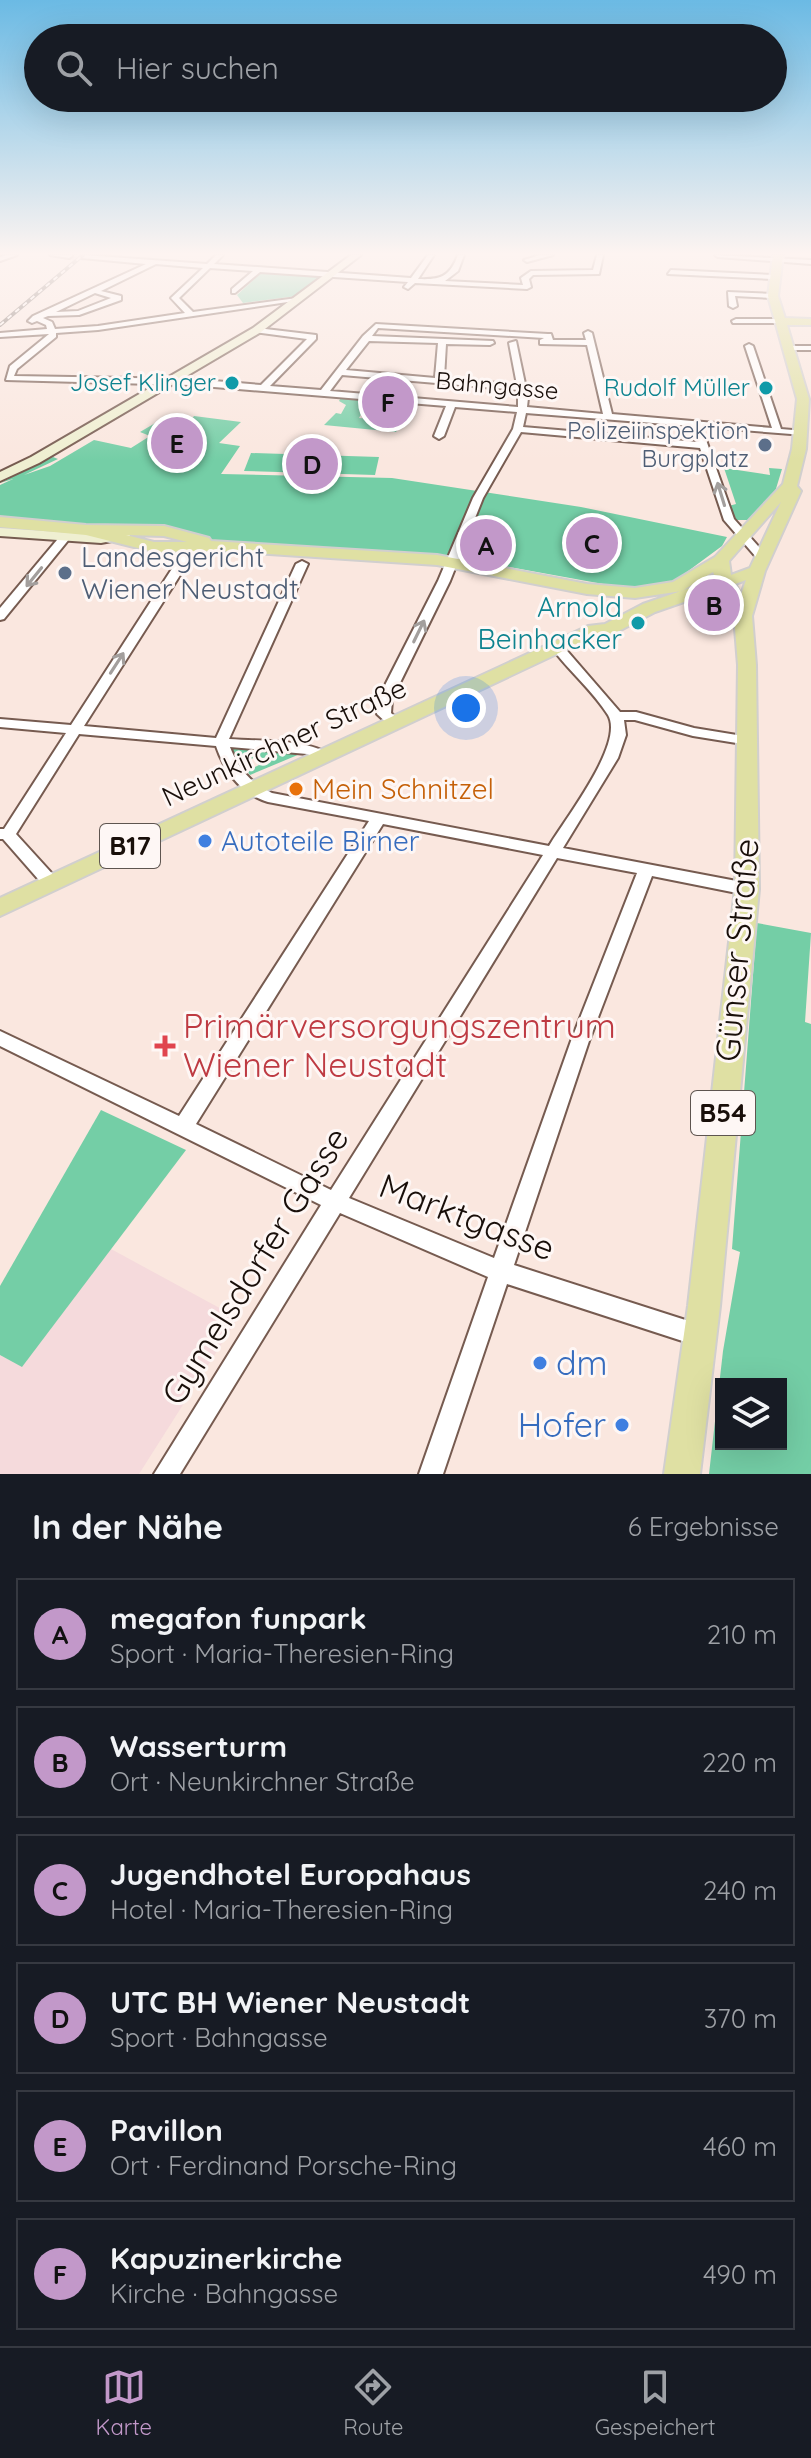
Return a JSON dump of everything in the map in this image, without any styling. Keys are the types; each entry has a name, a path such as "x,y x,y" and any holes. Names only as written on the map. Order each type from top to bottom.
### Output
{"main road":[{"path":"759,562 726,555 721,572 731,590 759,562 794,491 790,486 802,430 803,399 780,324"},
{"name":"B17","path":"726,555 751,530 783,489 790,486"},
{"path":"0,522 86,530 150,530 177,546 223,546"},
{"path":"86,530 133,544 223,546 452,562 644,601"},
{"name":"Neunkirchner Straße","path":"672,594 726,555"},
{"name":"B54","path":"743,616 759,562"},
{"name":"Neunkirchner Straße","path":"594,630 599,624 644,601 700,589 731,590"},
{"name":"B54","path":"731,590 743,616"},
{"path":"592,591 620,606 618,614"},
{"name":"Neunkirchner Straße","path":"0,908 594,630 609,629 644,601"},
{"name":"Günser Straße","path":"682,1474 701,1336 747,889 749,741 743,616"}],"street":[{"path":"47,324 52,332"},
{"path":"0,335 115,324"},
{"path":"0,477 68,441 265,324"},
{"path":"325,391 376,326 548,339"},
{"path":"257,330 313,337 264,387"},
{"name":"Bahngasse","path":"52,332 48,342 26,357 8,376 169,380 802,430"},
{"path":"366,338 513,343 588,338 608,416"},
{"path":"439,381 442,342"},
{"path":"395,723 384,714 385,699 452,562 478,498 518,429 523,408 522,388 513,343"},
{"path":"749,346 777,430"},
{"path":"787,348 811,348"},
{"path":"340,372 522,388"},
{"path":"439,436 452,403"},
{"path":"696,424 733,523 751,530 759,562"},
{"path":"518,429 704,445"},
{"path":"0,470 68,441"},
{"path":"0,532 114,536 150,530"},
{"path":"0,616 66,536"},
{"path":"51,883 4,835 75,729 177,546"},
{"path":"302,564 221,741 234,769 251,790 268,797 378,820 747,889"},
{"path":"558,648 616,716 636,716 693,732 749,741"},
{"name":"Gymelsdorfer Gasse","path":"166,1474 611,758 619,735 616,716"},
{"path":"0,723 310,750 324,756"},
{"path":"183,1127 378,820"},
{"path":"431,1474 580,1041 646,870"},
{"name":"Marktgasse","path":"0,1038 334,1201 502,1272 701,1336"}],"shaded area":[{"path":"111,1249 238,1318 139,1474 0,1474 0,1355 22,1366"}],"green space":[{"path":"342,395 370,397 359,418 402,421 396,432 324,425 336,413 341,414 346,405 339,401"},
{"path":"194,416 241,422 219,443 240,446 221,474 392,478 581,507 727,537 722,546 676,580 636,590 437,554 217,541 166,527 103,527 0,517 0,485 13,479 0,483 53,457 58,459 24,475 50,466 94,440 131,448 150,436 140,432 157,422 186,426"},
{"path":"251,453 379,457 375,475 244,471"},
{"path":"724,468 770,475 769,468 782,469 775,492 753,520 729,520 725,507 736,504"},
{"path":"228,746 300,754 250,775 247,771 259,765 254,758 241,761"},
{"path":"757,923 811,933 805,1022 811,1024 811,1474 709,1474 715,1421 715,1450 787,1450 787,1378 720,1378 740,1252 732,1249"},
{"path":"101,1110 186,1150 22,1367 0,1355 0,1286"}],"place":[{"name":"Josef Klinger","path":"232,383"},
{"name":"Rudolf Müller","path":"766,388"},
{"name":"Kapuzinerkirche","path":"388,402"},
{"name":"Pavillon","path":"177,443"},
{"name":"Polizeiinspektion Burgplatz","path":"765,445"},
{"name":"UTC BH Wiener Neustadt","path":"312,464"},
{"name":"Jugendhotel Europahaus","path":"592,543"},
{"name":"megafon funpark","path":"486,545"},
{"name":"Landesgericht Wiener Neustadt","path":"65,573"},
{"name":"Wasserturm","path":"714,605"},
{"name":"Arnold Beinhacker","path":"638,623"},
{"name":"Mein Schnitzel","path":"296,789"},
{"name":"Autoteile Birner","path":"205,841"},
{"name":"Primärversorgungszentrum Wiener Neustadt","path":"165,1046"},
{"name":"dm","path":"540,1363"},
{"name":"Hofer","path":"622,1425"}]}
